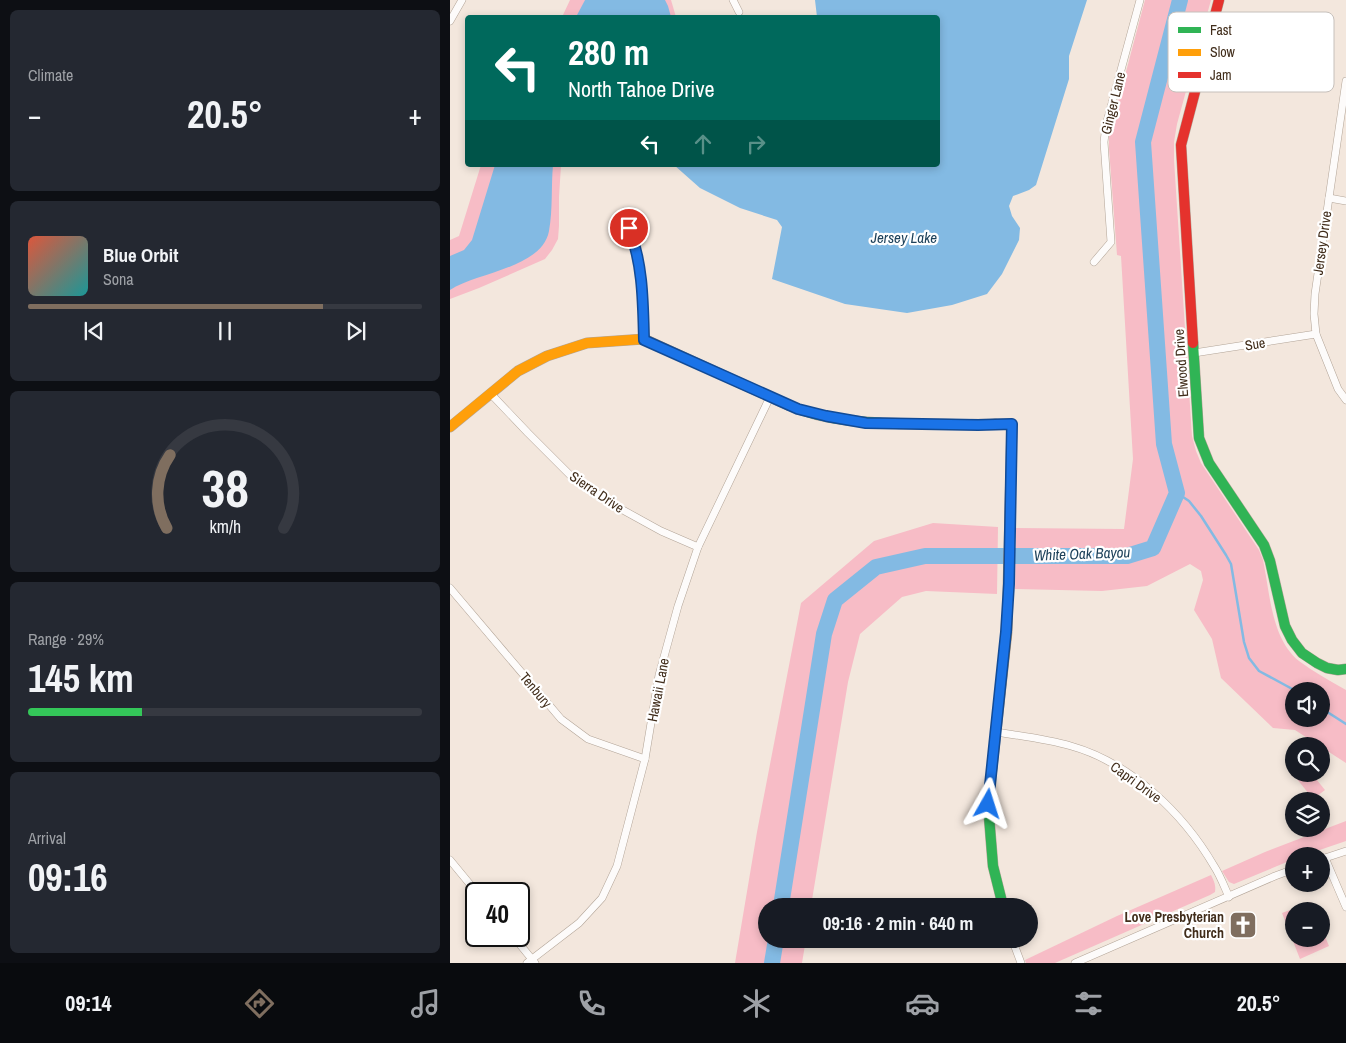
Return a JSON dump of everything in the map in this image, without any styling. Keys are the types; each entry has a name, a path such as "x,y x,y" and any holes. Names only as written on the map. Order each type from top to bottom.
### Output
{"street":[{"path":"450,21 462,0"},
{"path":"733,0 739,12"},
{"name":"Ginger Lane","path":"1094,262 1111,242 1104,142 1106,125 1140,0"},
{"name":"Jersey Drive","path":"1346,80 1328,198 1314,314 1316,334 1338,389 1346,400"},
{"name":"Elwood Drive","path":"1194,92 1181,145 1200,438 1208,461 1264,545 1271,562 1282,620 1296,647 1311,660 1328,669 1346,669"},
{"path":"1328,198 1346,201"},
{"path":"623,212 636,245 642,287 644,340"},
{"name":"Sue","path":"1194,354 1316,334"},
{"path":"450,427 518,371 547,356 587,343 618,340 644,340 798,409 826,416 866,423 1012,424 1009,584 1006,632 988,804 993,866 1000,898"},
{"name":"Sierra Drive","path":"490,393 571,476 621,509 661,531 698,546"},
{"name":"Hawaii Lane","path":"531,962 579,923 602,898 617,866 645,759 659,675 678,606 698,546 770,397"},
{"name":"Tenbury","path":"450,588 561,720 588,739 645,759"},
{"name":"Capri Drive","path":"996,732 1072,746 1113,763 1157,794 1191,831 1214,866 1229,897"},
{"path":"1330,856 1346,851"},
{"path":"450,860 468,882"},
{"path":"1075,963 1285,873"},
{"path":"1330,873 1346,907"},
{"path":"521,947 531,962"},
{"path":"1015,948 1021,963"}],"shaded area":[{"path":"570,0 671,0 675,15 563,15"},
{"path":"1145,0 1211,0 1208,12 1168,12 1168,92 1186,92 1177,124 1174,160 1192,436 1201,463 1259,550 1263,560 1273,614 1283,640 1299,661 1346,690 1346,763 1330,753 1330,737 1306,737 1295,730 1273,728 1221,678 1212,639 1194,610 1203,580 1201,571 1190,564 1147,586 1102,591 1015,589 1016,528 1124,529 1133,459 1121,256 1117,255 1109,136"},
{"path":"480,167 561,167 558,239 545,259 450,299 450,240 459,236"},
{"path":"933,523 998,527 997,594 926,591 902,597 860,634 848,682 812,898 758,898 758,948 804,948 802,963 735,963 757,832 801,603 874,541"},
{"path":"1299,782 1318,782 1325,790 1322,792 1307,792"},
{"path":"1346,821 1346,841 1328,847 1285,847 1285,863 1234,884 1229,882 1222,871 1304,837 1330,837 1330,827"},
{"path":"1211,875 1215,892 1210,895 1055,963 1026,963 1025,960 1117,916"},
{"path":"1295,947 1327,947 1300,959"}],"water":[{"path":"585,0 665,0 670,15 577,15"},
{"name":"Jersey Lake","path":"815,0 1087,0 1069,56 1069,79 1036,185 1013,196 1009,206 1012,216 1020,228 1019,240 1002,274 987,294 952,305 907,313 845,304 772,279 782,227 777,220 740,208 700,188 676,167 940,167 940,15 817,15"},
{"path":"494,167 553,167 551,214 549,231 544,243 535,253 522,261 450,290 450,256 464,250 472,240"}],"waterway":[{"name":"White Oak Bayou","path":"1177,12 1180,0"},
{"name":"White Oak Bayou","path":"782,898 824,634 835,600 876,567 925,556 1127,556 1153,548 1177,493 1164,444 1143,142 1168,46"},
{"path":"1177,493 1189,501 1201,516 1231,564 1244,642 1249,658 1259,671 1285,685"},
{"path":"1330,714 1346,724"},
{"name":"White Oak Bayou","path":"772,963 774,948"}],"traffic: fast":[{"path":"1193,343 1199,438 1209,463 1264,545 1270,561 1285,626 1292,640 1302,653 1327,668 1346,669"},
{"path":"788,405 819,415 852,421 918,424 995,424"},
{"path":"992,768 988,804 993,866 1001,898"}],"traffic: slow":[{"path":"450,427 518,371 547,356 587,343 644,339 788,405"},
{"path":"992,768 1007,632 1012,424 995,424"}],"traffic: jam":[{"path":"1216,12 1219,0"},
{"path":"1193,343 1181,145 1195,92"}],"place":[{"name":"Love Presbyterian Church","path":"1243,925"}],"route":[{"path":"629,228 636,245 642,287 644,340 798,409 826,416 866,423 1012,424 1009,584 1006,632 988,804"}]}
